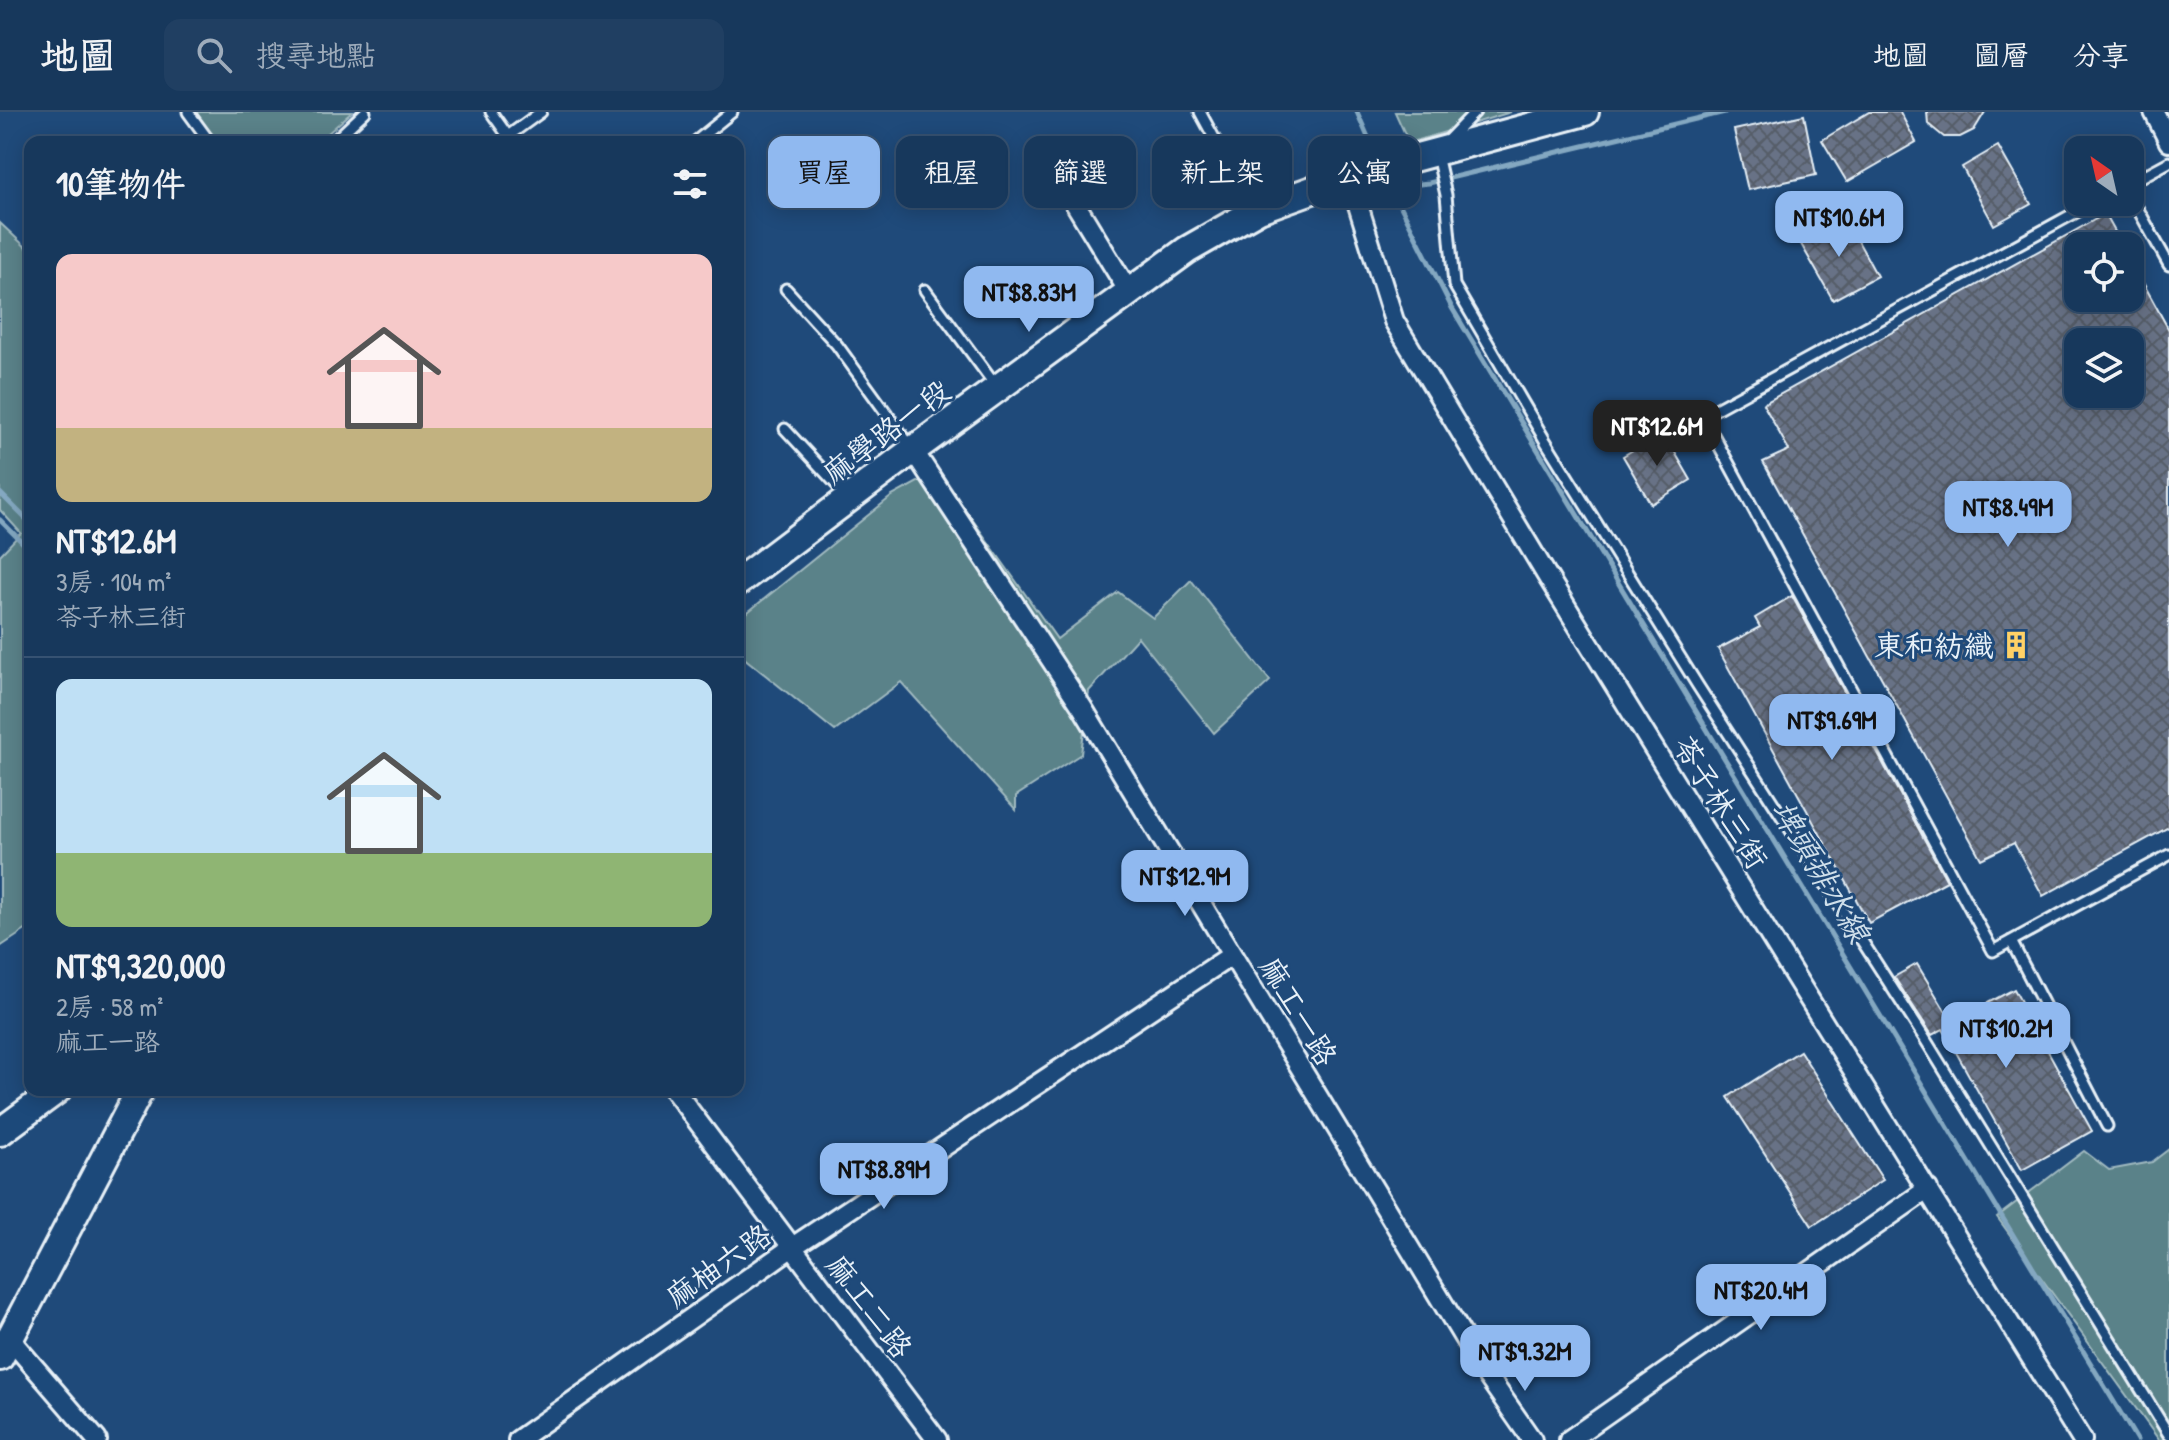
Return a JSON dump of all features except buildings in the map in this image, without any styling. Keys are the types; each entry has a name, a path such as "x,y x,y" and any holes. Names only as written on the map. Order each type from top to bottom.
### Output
{"main road":[{"path":"1436,152 1585,112"},
{"name":"麻學路一段","path":"1420,156 1436,152"},
{"name":"麻學路一段","path":"744,577 1187,250 1259,209 1308,191"},
{"path":"0,1132 49,1096"},
{"path":"5,1348 137,1096"}],"street":[{"path":"2154,112 2169,142"},
{"path":"1078,208 1129,292"},
{"name":"苓子林三街","path":"1366,208 1394,321 1549,579 2082,1440"},
{"name":"麻工一路","path":"913,450 1082,707 1484,1371 1532,1440"},
{"name":"麻柚六路","path":"518,1440 791,1248 1232,955"},
{"name":"麻工二路","path":"678,1096 937,1440"},
{"path":"1569,1440 1928,1189"},
{"path":"5,1348 97,1440"}],"lane":[{"path":"188,112 206,136"},
{"path":"339,136 365,112"},
{"path":"491,112 511,136"},
{"path":"516,136 541,112"},
{"path":"702,136 732,112"},
{"path":"1200,112 1225,158 1259,209"},
{"path":"1475,112 1436,152 1446,195 1454,285 1546,442 1698,686 1925,1039 2169,1435"},
{"path":"2144,175 2169,162"},
{"path":"2069,216 1703,416 1993,951 2169,855"},
{"path":"2142,216 2169,265"},
{"path":"786,289 837,345 913,450"},
{"path":"925,290 997,388"},
{"path":"785,429 849,498"},
{"path":"2011,941 2107,1126"}],"green space":[{"path":"186,112 352,112 325,136 207,136"},
{"path":"1395,112 1511,112 1420,140 1420,136 1406,136"},
{"path":"0,223 24,245 24,931 0,947 0,555 21,533 0,510"},
{"path":"938,471 1057,639 1118,592 1153,618 1191,580 1270,681 1214,733 1138,637 1089,691 1081,754 1016,796 1016,810 901,682 835,731 744,658 744,615 892,496"},
{"path":"2169,1149 2169,1440 2159,1440 1997,1217 2084,1151 2109,1170 2152,1162"}],"waterway":[{"name":"埤頭排水線","path":"1357,112 1368,136"},
{"path":"1420,184 1725,112"},
{"name":"埤頭排水線","path":"1402,208 1452,308 2137,1440"},
{"path":"0,493 24,517"},
{"path":"0,520 24,544"}],"place":[{"name":"東和紡織","path":"2016,645"}]}
